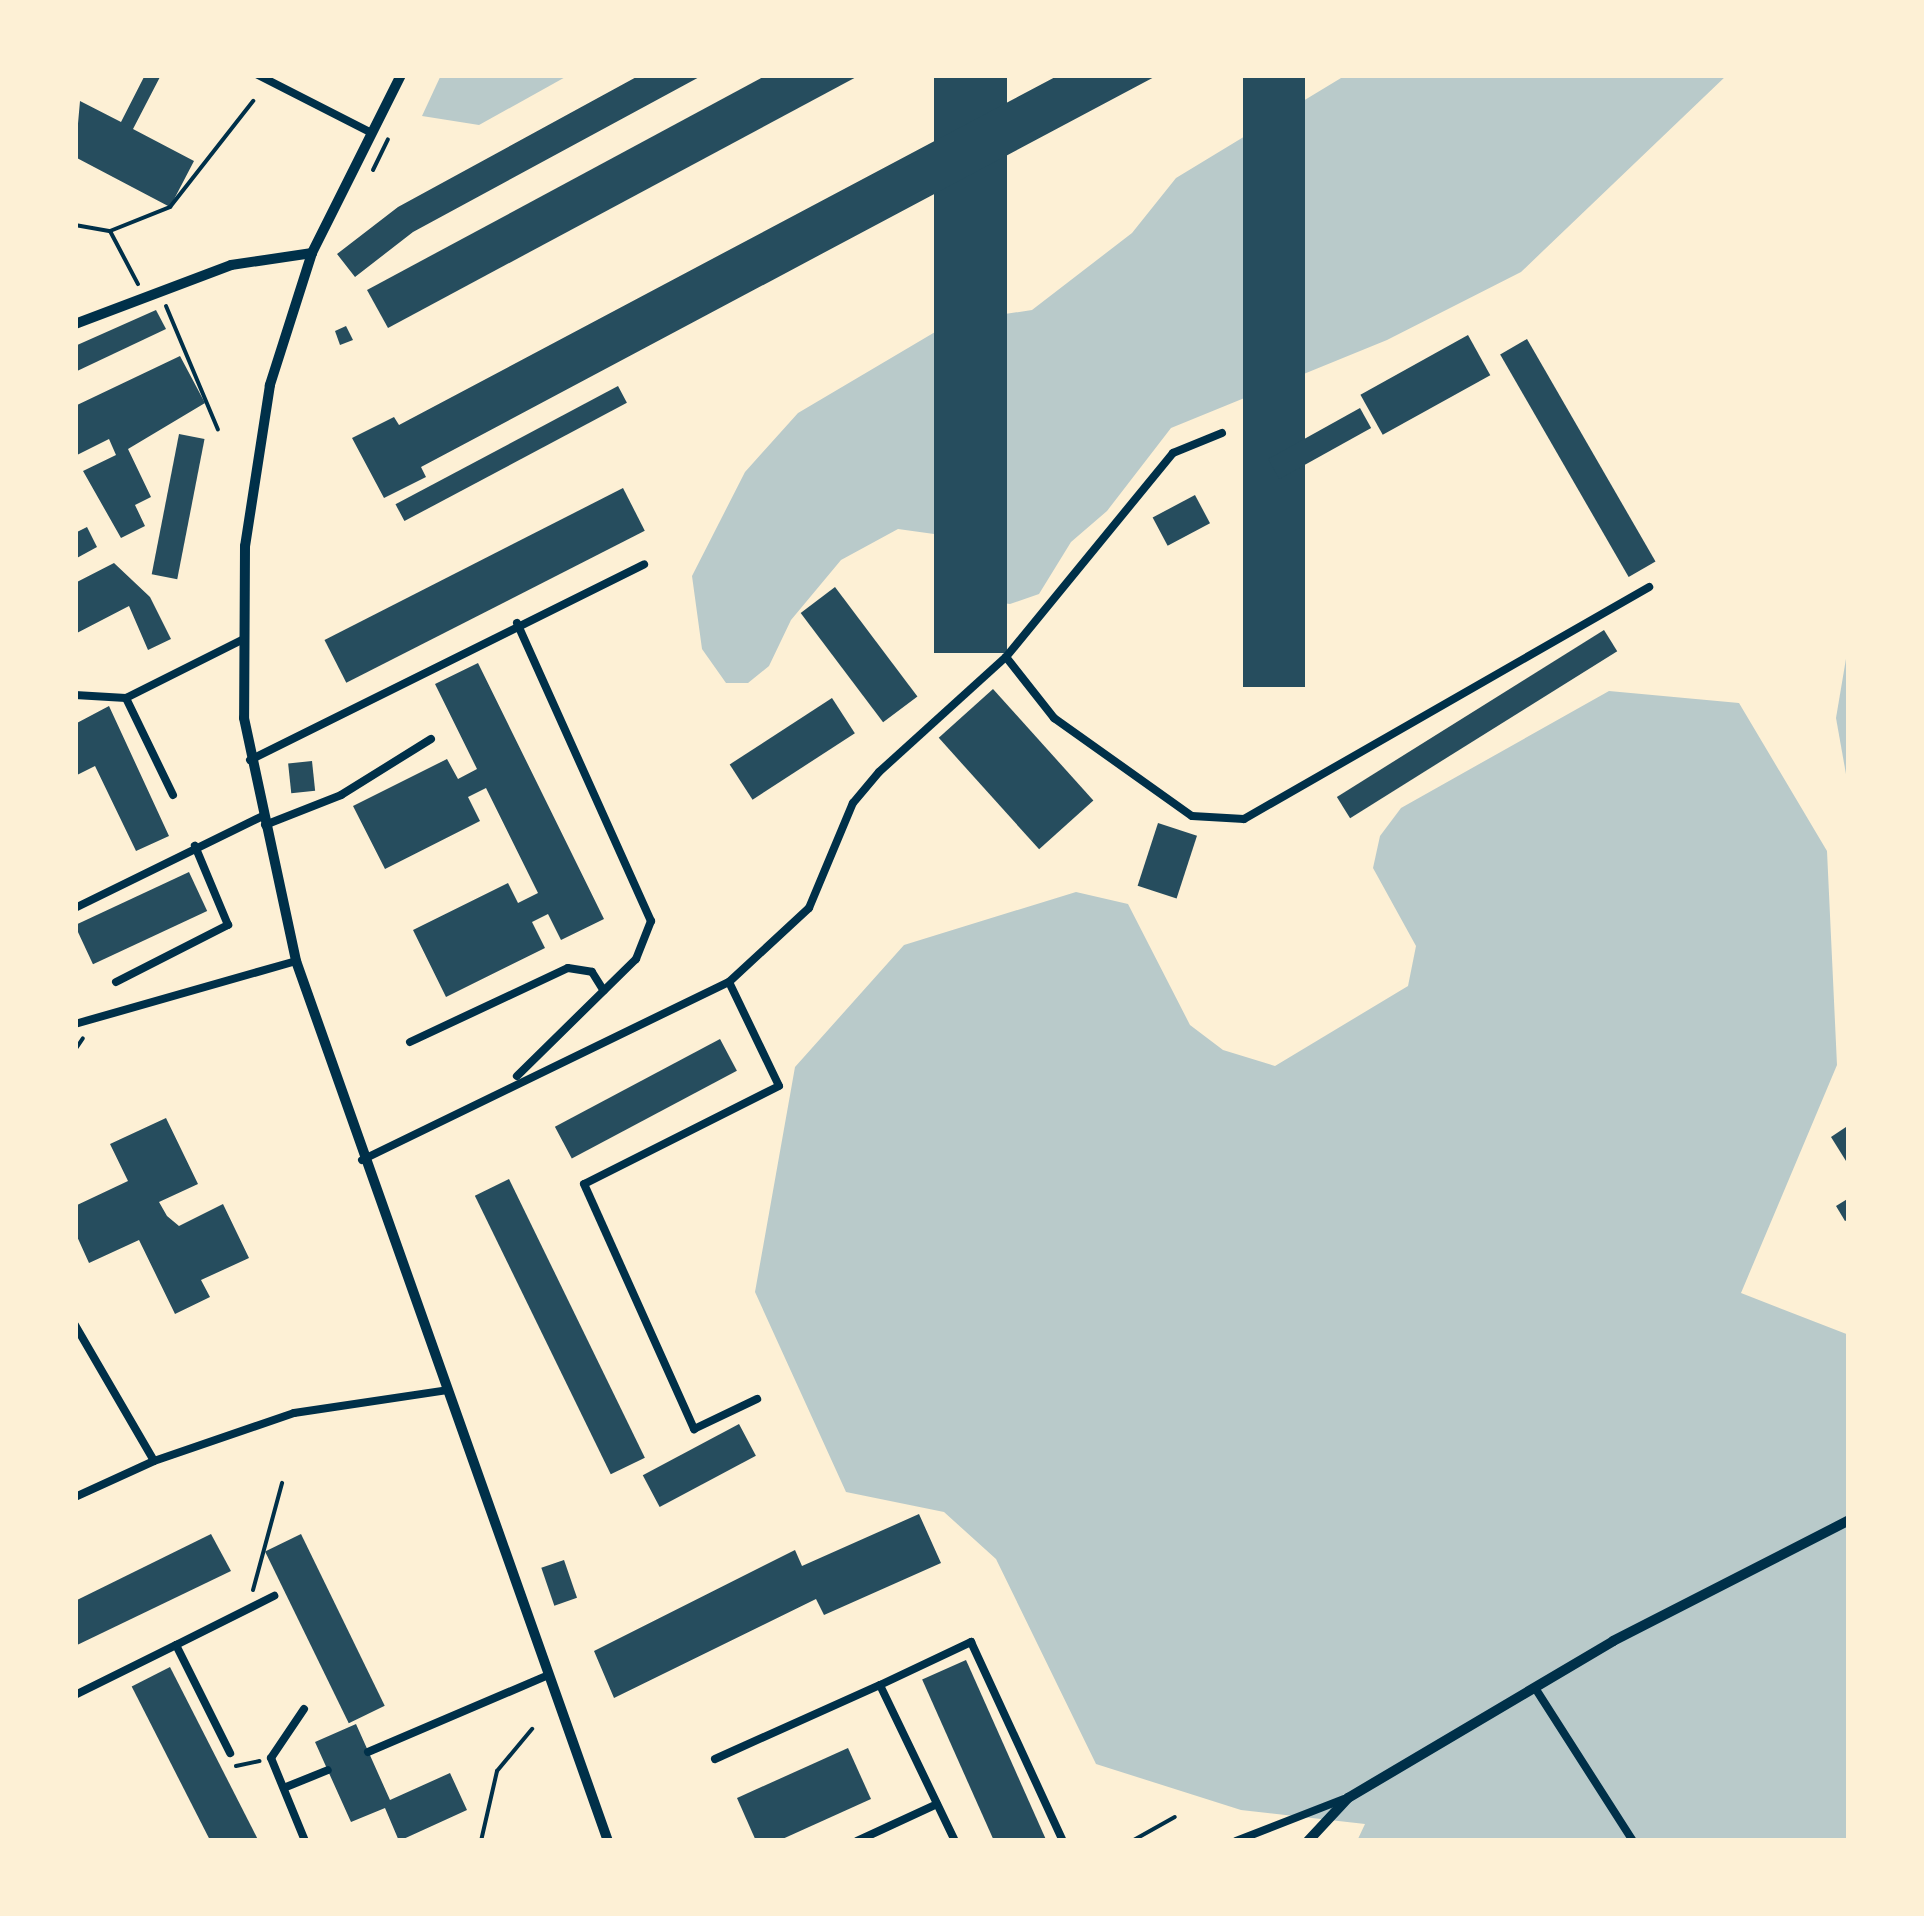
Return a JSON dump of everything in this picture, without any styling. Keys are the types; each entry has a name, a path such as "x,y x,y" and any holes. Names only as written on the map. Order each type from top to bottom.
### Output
{"street":[{"path":"401,75 312,253 259,436 242,640 250,760 296,961 362,1160 608,1841"},
{"path":"75,324 231,265 312,253"},
{"path":"1308,1841 1348,1798 1537,1691 1613,1641 1849,1520"}],"lane":[{"path":"258,75 370,132"},
{"path":"362,1160 514,1079 729,982 809,908 852,804 879,772 1006,657 1174,453 1222,432"},
{"path":"250,760 517,623 644,564"},
{"path":"1006,657 1054,718 1138,785 1192,816 1244,819 1649,588"},
{"path":"514,1079 636,959 651,920 517,623"},
{"path":"75,695 126,698 242,640"},
{"path":"126,698 173,795"},
{"path":"75,908 195,846 341,795 431,739"},
{"path":"116,982 228,925 195,846"},
{"path":"75,1024 296,961"},
{"path":"410,1042 568,968 592,972 604,992"},
{"path":"729,982 778,1086 584,1184 694,1429 757,1398"},
{"path":"75,1325 154,1461"},
{"path":"75,1497 154,1461 294,1413 447,1390"},
{"path":"75,1695 274,1596"},
{"path":"715,1759 971,1642 1063,1841"},
{"path":"176,1645 230,1753"},
{"path":"368,1752 546,1676"},
{"path":"880,1685 955,1841"},
{"path":"1537,1691 1634,1841"},
{"path":"304,1709 271,1758 305,1841"},
{"path":"286,1787 328,1770"},
{"path":"1236,1841 1348,1798"},
{"path":"857,1841 937,1804"}],"path":[{"path":"75,225 110,231 170,207 253,101"},
{"path":"110,231 139,286"},
{"path":"160,292 218,430"},
{"path":"247,1609 282,1484"},
{"path":"481,1841 496,1771 532,1728"},
{"path":"230,1753 238,1768 271,1758"},
{"path":"1132,1841 1175,1817"}],"shaded area":[{"path":"441,75 569,75 479,125 422,116"},
{"path":"1346,75 1727,75 1521,272 1387,340 1171,428 1107,511 1071,542 1039,594 1010,604 979,600 934,534 898,529 841,560 791,620 769,666 748,683 726,683 702,649 692,576 745,472 798,413 952,322 1032,310 1132,233 1176,178"},
{"path":"1849,641 1849,791 1836,718"},
{"path":"1609,691 1739,703 1827,851 1837,1065 1741,1293 1849,1335 1849,1841 1357,1841 1365,1824 1241,1810 1096,1764 996,1559 944,1512 846,1492 755,1292 795,1067 904,945 1076,892 1128,904 1190,1025 1223,1050 1275,1066 1408,986 1416,946 1373,868 1380,836 1401,808"}],"building":[{"path":"145,75 161,75 133,129 194,161 170,207 75,157 80,101 121,122"},
{"path":"640,75 703,75 413,232 355,277 337,254 398,207"},
{"path":"767,75 860,75 388,328 367,290"},
{"path":"934,75 1007,75 1007,653 934,653"},
{"path":"1059,75 1158,75 421,467 426,477 384,498 352,438 394,417 399,425"},
{"path":"1243,75 1305,75 1305,687 1243,687"},
{"path":"156,310 166,329 75,372 75,346"},
{"path":"346,326 353,340 340,345 335,331"},
{"path":"1468,335 1490,375 1383,435 1360,395"},
{"path":"1527,339 1656,562 1629,577 1500,354"},
{"path":"180,356 205,403 128,449 151,497 135,505 145,526 121,538 83,471 116,455 109,439 75,456 75,406"},
{"path":"618,386 627,403 404,521 395,504"},
{"path":"1360,408 1371,428 1279,479 1268,459"},
{"path":"179,434 205,439 177,579 152,574"},
{"path":"623,488 645,531 346,683 325,640"},
{"path":"1195,495 1210,523 1168,546 1153,518"},
{"path":"87,527 97,547 75,559 75,533"},
{"path":"114,563 150,597 171,639 148,650 129,606 75,634 75,583"},
{"path":"835,587 917,696 883,722 801,613"},
{"path":"1604,630 1617,651 1350,818 1337,797"},
{"path":"478,663 604,919 561,940 548,914 532,922 545,948 446,997 413,930 508,883 518,903 538,893 486,788 468,797 480,821 385,869 353,806 447,759 458,779 477,769 435,684"},
{"path":"993,689 1093,800 1039,849 939,738"},
{"path":"832,698 855,733 753,800 730,764"},
{"path":"109,706 169,836 136,851 95,766 75,776 75,724"},
{"path":"312,761 315,791 291,793 288,764"},
{"path":"1158,823 1197,836 1177,898 1138,886"},
{"path":"189,872 207,911 93,964 75,925"},
{"path":"720,1039 737,1071 572,1159 555,1127"},
{"path":"166,1118 198,1184 159,1202 167,1216 179,1226 223,1204 249,1258 201,1280 210,1297 175,1314 139,1240 89,1263 75,1232 75,1206 128,1181 110,1144"},
{"path":"1846,1127 1849,1159 1846,1161 1831,1137"},
{"path":"509,1179 645,1458 611,1474 475,1196"},
{"path":"1849,1198 1849,1219 1845,1221 1836,1206"},
{"path":"739,1424 756,1456 660,1507 643,1475"},
{"path":"919,1514 941,1563 824,1615 816,1599 614,1698 594,1651 795,1550 802,1566"},
{"path":"211,1534 231,1571 75,1646 75,1601"},
{"path":"301,1534 385,1706 349,1723 265,1552"},
{"path":"564,1560 577,1598 554,1606 541,1568"},
{"path":"966,1660 1047,1841 994,1841 922,1680"},
{"path":"170,1667 259,1841 210,1841 132,1687"},
{"path":"356,1724 390,1800 450,1773 467,1810 399,1841 385,1808 351,1822 315,1742"},
{"path":"848,1748 871,1799 778,1841 756,1841 737,1798"}]}
